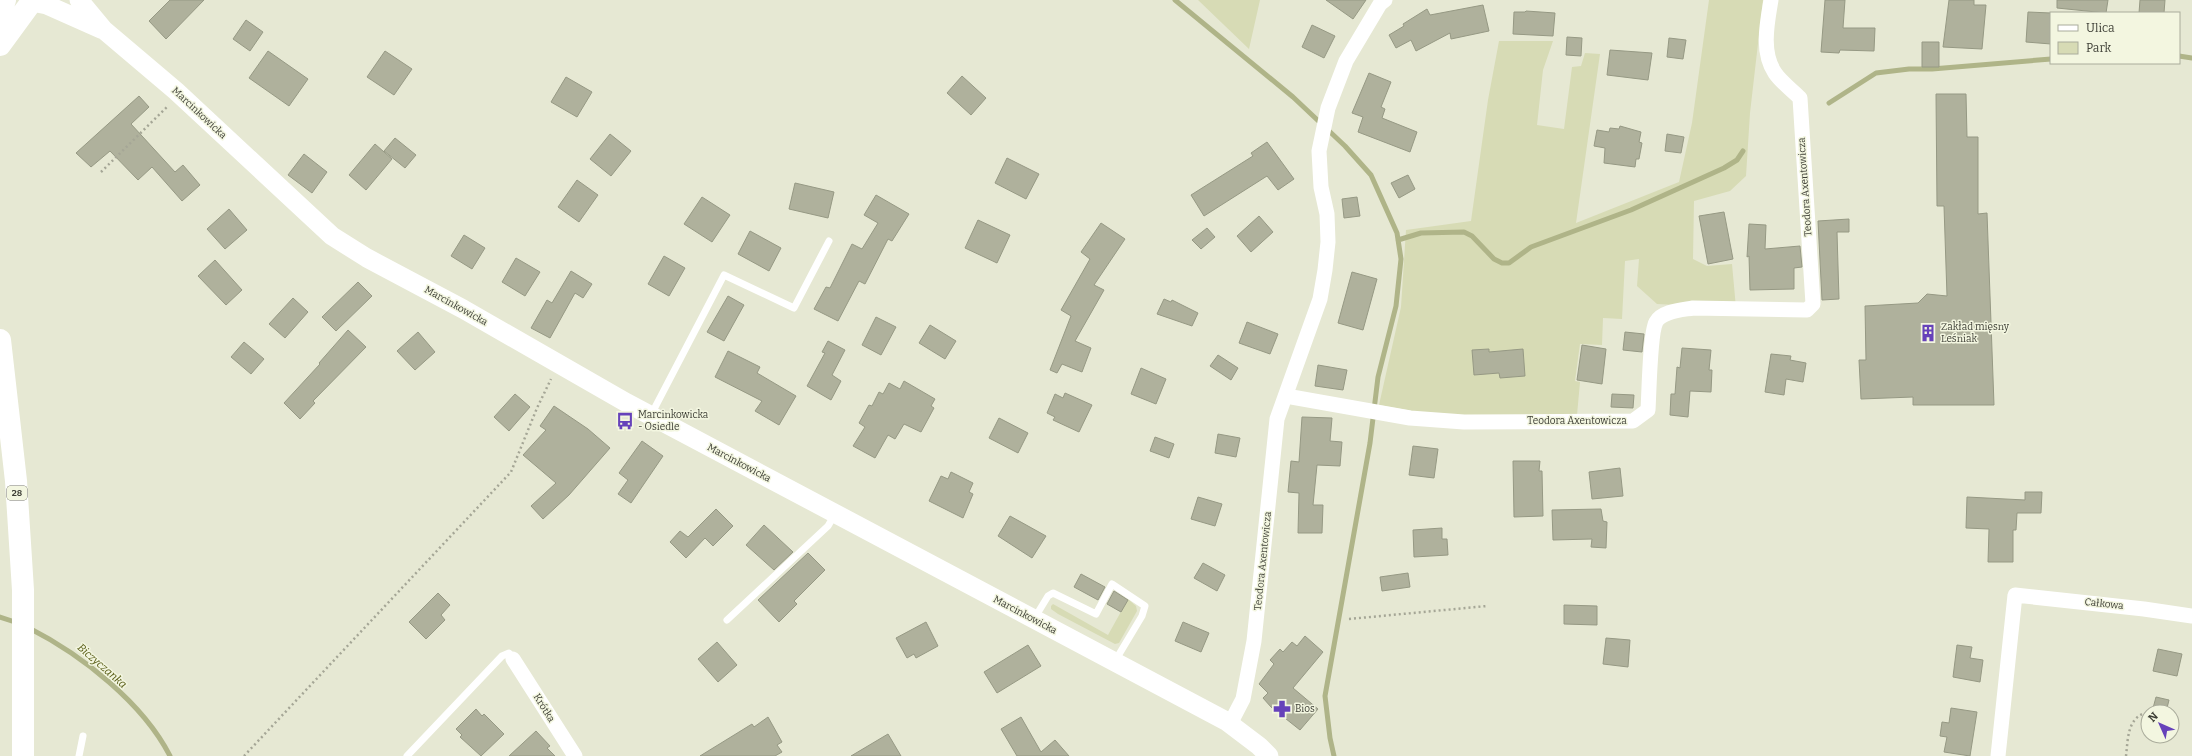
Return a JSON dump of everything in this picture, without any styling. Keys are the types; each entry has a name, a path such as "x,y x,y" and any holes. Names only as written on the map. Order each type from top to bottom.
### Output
{"main road":[{"path":"0,16 5,0"},
{"path":"0,45 32,2"},
{"name":"28","path":"0,340 16,481 23,590 23,756"}],"street":[{"name":"Marcinkowicka","path":"79,0 104,30 180,94 332,236 367,258 463,309 650,416 1230,724 1259,746 1269,756"},
{"name":"Teodora Axentowicza","path":"1230,724 1243,700 1248,680 1255,634 1277,419 1320,299 1325,270 1328,242 1327,214 1321,187 1319,151 1322,135 1327,112 1346,61 1380,4 1386,0"},
{"name":"Teodora Axentowicza","path":"1286,396 1410,418 1464,422 1633,421 1648,410 1653,336 1656,322 1661,317 1678,310 1693,308 1807,310 1813,304 1800,98 1776,74 1768,56 1766,30 1771,0"},
{"name":"Marcinkowicka","path":"32,2 47,5 104,30"},
{"name":"Całkowa","path":"1998,756 2015,595 2144,609 2192,616"},
{"name":"Krótka","path":"514,659 575,756"}],"lane":[{"path":"650,416 724,275 794,308 829,241"},
{"path":"728,620 828,526 835,514"},
{"path":"1034,620 1048,596 1054,592 1096,614 1112,584 1145,606 1142,616 1115,662"},
{"path":"407,756 502,656 509,653 514,659"},
{"path":"79,756 83,736"}],"path":[{"path":"101,172 180,94"},
{"path":"244,756 511,472 537,408 558,364"},
{"path":"1349,620 1487,606"},
{"path":"2126,756 2131,725 2140,715"}],"green space":[{"path":"1198,0 1260,0 1249,49"},
{"path":"1709,0 1763,0 1750,113 1746,176 1730,191 1694,201 1693,259 1707,266 1732,264 1736,308 1657,304 1637,286 1639,259 1625,261 1622,319 1603,318 1602,345 1580,344 1575,381 1580,382 1577,415 1447,417 1379,405 1401,307 1406,230 1471,221 1488,100 1499,41 1553,41 1543,70 1537,125 1564,129 1572,67 1581,66 1585,53 1600,54 1576,223 1679,182 1692,123"},
{"path":"1128,599 1136,606 1137,611 1119,643 1115,644 1051,609 1053,604 1108,635"}],"building":[{"path":"170,0 204,0 166,39 149,21"},
{"path":"1326,0 1366,0 1353,19"},
{"path":"1825,0 1845,0 1843,28 1875,28 1874,51 1840,50 1839,53 1821,52"},
{"path":"1949,0 1974,0 1974,5 1986,5 1982,49 1943,47"},
{"path":"2057,0 2108,0 2106,12 2057,8"},
{"path":"2140,0 2165,0 2164,12 2139,12"},
{"path":"1483,5 1489,31 1451,39 1450,33 1416,51 1411,40 1396,48 1389,35 1427,9 1430,15"},
{"path":"1526,11 1555,13 1553,36 1513,34 1514,12"},
{"path":"2028,12 2050,13 2050,44 2026,42"},
{"path":"246,20 263,32 250,51 233,39"},
{"path":"1312,25 1335,36 1324,58 1302,47"},
{"path":"1567,37 1582,38 1581,56 1566,55"},
{"path":"1669,38 1686,40 1683,59 1667,57"},
{"path":"1922,42 1939,42 1939,67 1922,67"},
{"path":"1610,50 1652,53 1648,80 1607,75"},
{"path":"268,51 308,79 289,106 249,78"},
{"path":"385,51 412,69 394,95 367,77"},
{"path":"1369,73 1391,82 1381,107 1385,109 1382,118 1417,132 1410,152 1358,132 1363,117 1352,113"},
{"path":"962,76 986,98 971,115 947,93"},
{"path":"566,77 592,92 577,117 551,102"},
{"path":"1936,94 1966,94 1967,137 1978,137 1978,214 1987,213 1994,405 1913,405 1913,397 1861,399 1859,360 1866,360 1865,306 1918,303 1927,294 1947,296 1944,206 1937,206"},
{"path":"139,96 149,107 131,124 175,172 183,165 200,185 182,201 152,167 138,180 110,151 91,167 76,153"},
{"path":"1620,126 1641,132 1639,142 1642,143 1639,159 1636,159 1635,167 1604,163 1605,148 1594,146 1597,130 1609,132 1610,128 1619,129"},
{"path":"610,134 631,151 611,176 590,159"},
{"path":"1667,134 1684,137 1681,153 1665,151"},
{"path":"395,138 416,155 405,168 384,151"},
{"path":"1267,142 1294,179 1278,190 1267,176 1204,216 1191,195 1253,156 1251,153"},
{"path":"375,144 392,159 366,190 349,175"},
{"path":"304,154 327,172 312,193 288,175"},
{"path":"1007,158 1039,174 1026,199 995,183"},
{"path":"1408,175 1415,189 1399,198 1391,183"},
{"path":"577,180 598,195 579,222 558,207"},
{"path":"795,183 834,192 828,218 789,209"},
{"path":"876,195 909,214 892,241 888,239 865,284 859,281 838,321 814,309 826,287 830,288 852,244 862,249 878,223 864,215"},
{"path":"702,197 730,215 712,242 684,224"},
{"path":"1357,197 1360,216 1344,218 1342,199"},
{"path":"229,209 247,230 225,249 207,229"},
{"path":"1724,212 1733,259 1708,264 1699,216"},
{"path":"1259,216 1273,232 1251,252 1237,236"},
{"path":"1849,219 1849,232 1837,232 1839,299 1822,300 1818,221"},
{"path":"978,220 1010,235 997,263 965,248"},
{"path":"1101,223 1125,239 1094,285 1104,290 1075,341 1091,348 1082,372 1062,364 1057,373 1050,370 1071,316 1061,310 1090,259 1081,252"},
{"path":"1749,224 1766,225 1765,249 1800,246 1802,267 1794,268 1794,289 1750,290 1749,256 1747,257"},
{"path":"1207,228 1215,237 1201,249 1192,240"},
{"path":"750,231 781,248 769,271 738,254"},
{"path":"464,235 485,248 472,269 451,256"},
{"path":"664,256 685,268 669,296 648,284"},
{"path":"516,258 540,272 525,296 502,282"},
{"path":"215,260 242,290 226,305 198,276"},
{"path":"571,271 592,284 583,298 575,293 550,338 531,328 547,300 552,303"},
{"path":"1352,272 1377,279 1363,330 1338,323"},
{"path":"358,282 372,296 336,331 322,317"},
{"path":"728,296 744,305 724,341 707,332"},
{"path":"293,298 308,312 285,338 269,324"},
{"path":"1164,299 1171,302 1172,300 1198,313 1192,326 1157,314"},
{"path":"876,317 896,327 881,355 862,345"},
{"path":"1247,322 1278,334 1270,354 1239,343"},
{"path":"930,325 956,341 945,359 919,343"},
{"path":"348,330 366,347 313,401 315,403 300,419 284,403 320,364 319,363"},
{"path":"418,332 435,352 415,370 397,351"},
{"path":"1625,332 1644,334 1642,352 1623,350"},
{"path":"828,341 845,350 832,375 841,381 831,400 807,386 825,353 822,352"},
{"path":"244,342 264,359 251,374 231,357"},
{"path":"1582,345 1606,349 1602,384 1577,380"},
{"path":"1682,348 1711,350 1709,370 1712,370 1711,392 1690,391 1688,417 1670,415 1671,394 1675,394 1677,367 1680,368"},
{"path":"1489,349 1489,352 1523,349 1525,376 1500,378 1499,373 1474,375 1472,350"},
{"path":"728,351 760,367 757,373 796,396 779,425 755,411 762,401 715,377"},
{"path":"1771,354 1791,356 1790,360 1806,363 1803,382 1786,379 1784,395 1765,392"},
{"path":"1218,355 1238,368 1231,380 1210,366"},
{"path":"1318,365 1347,370 1343,390 1315,386"},
{"path":"1141,368 1166,379 1156,404 1131,394"},
{"path":"904,381 935,399 931,406 934,408 921,432 904,424 895,439 888,435 875,458 853,446 865,427 859,423 869,405 872,406 879,392 883,394 889,383 900,389"},
{"path":"1065,393 1092,405 1079,432 1053,420 1055,417 1047,413 1055,394 1063,398"},
{"path":"515,394 530,407 509,431 494,417"},
{"path":"1612,394 1634,395 1633,408 1611,407"},
{"path":"554,406 588,429 610,448 569,495 543,519 531,506 556,483 523,455 546,430 540,426"},
{"path":"1302,417 1332,418 1330,441 1342,442 1340,466 1317,465 1313,505 1323,505 1322,533 1298,533 1299,493 1288,492 1291,461 1299,462"},
{"path":"999,418 1028,433 1018,453 989,438"},
{"path":"1218,434 1240,438 1236,457 1215,453"},
{"path":"1155,437 1174,444 1169,458 1150,451"},
{"path":"642,441 663,456 631,503 618,494 628,480 619,473"},
{"path":"1413,446 1438,449 1434,478 1409,475"},
{"path":"1513,461 1540,461 1539,471 1542,471 1543,516 1514,517"},
{"path":"1620,468 1623,496 1592,499 1589,472"},
{"path":"951,472 973,483 969,492 973,494 963,518 929,501 941,476 948,479"},
{"path":"2025,492 2042,492 2041,513 2017,513 2016,530 2013,530 2013,562 1988,562 1989,529 1966,528 1967,497 2025,500"},
{"path":"1198,497 1222,504 1215,526 1191,519"},
{"path":"716,509 733,526 713,546 705,538 686,558 670,542 680,531 688,537"},
{"path":"1601,509 1603,521 1607,522 1606,548 1591,547 1592,539 1553,540 1552,510"},
{"path":"1010,516 1046,536 1032,558 998,536"},
{"path":"764,525 793,552 774,570 746,545"},
{"path":"1442,528 1442,539 1447,539 1448,555 1414,557 1413,530"},
{"path":"808,553 825,570 794,601 797,604 779,622 758,600"},
{"path":"1203,563 1225,575 1217,591 1194,578"},
{"path":"1408,573 1410,587 1382,591 1380,577"},
{"path":"1081,574 1105,587 1098,600 1074,587"},
{"path":"1114,591 1128,600 1121,612 1107,604"},
{"path":"438,593 450,605 441,615 445,620 426,639 409,622"},
{"path":"1564,605 1597,606 1597,625 1564,624"},
{"path":"926,622 938,646 916,658 914,654 907,658 896,638"},
{"path":"1183,622 1209,633 1201,652 1175,641"},
{"path":"1305,636 1323,652 1293,688 1318,709 1300,730 1271,707 1263,698 1268,693 1259,684 1274,664 1270,660 1280,649 1283,652 1292,642 1297,646"},
{"path":"1606,638 1630,640 1628,667 1603,664"},
{"path":"717,642 737,665 718,682 698,659"},
{"path":"1028,645 1041,666 997,693 984,672"},
{"path":"1957,645 1972,647 1970,658 1983,660 1980,682 1953,677"},
{"path":"2158,649 2182,654 2177,676 2153,671"},
{"path":"2156,697 2169,700 2168,704 2154,704"},
{"path":"1951,708 1977,712 1970,756 1944,752 1947,737 1940,736 1942,722 1949,723"},
{"path":"476,709 482,716 484,714 504,734 481,756 460,737 462,735 456,729"},
{"path":"768,717 782,742 777,745 782,752 775,756 700,756 752,724 754,727"},
{"path":"1021,717 1041,752 1055,740 1069,756 1017,756 1001,729"},
{"path":"536,731 550,746 547,748 555,756 509,756"},
{"path":"888,734 901,756 851,756"}],"waterway":[{"path":"1175,0 1293,97 1345,146 1371,175 1397,233 1401,259 1396,306 1378,377 1370,443 1325,696 1330,738 1334,756"},
{"path":"2180,56 2192,58"},
{"path":"1829,103 1876,73 1909,69 1932,69 2050,59"},
{"path":"1398,240 1421,233 1464,232 1472,236 1494,259 1502,263 1509,263 1531,247 1631,210 1724,168 1737,160 1743,151"},
{"name":"Biczyczanka","path":"0,617 18,623"},
{"name":"Biczyczanka","path":"29,628 70,652 109,682 144,717 170,756"}],"place":[{"name":"Zakład mięsny Leśniak","path":"1928,333"},
{"name":"Marcinkowicka - Osiedle","path":"625,421"},
{"name":"Bios","path":"1282,709"}]}
